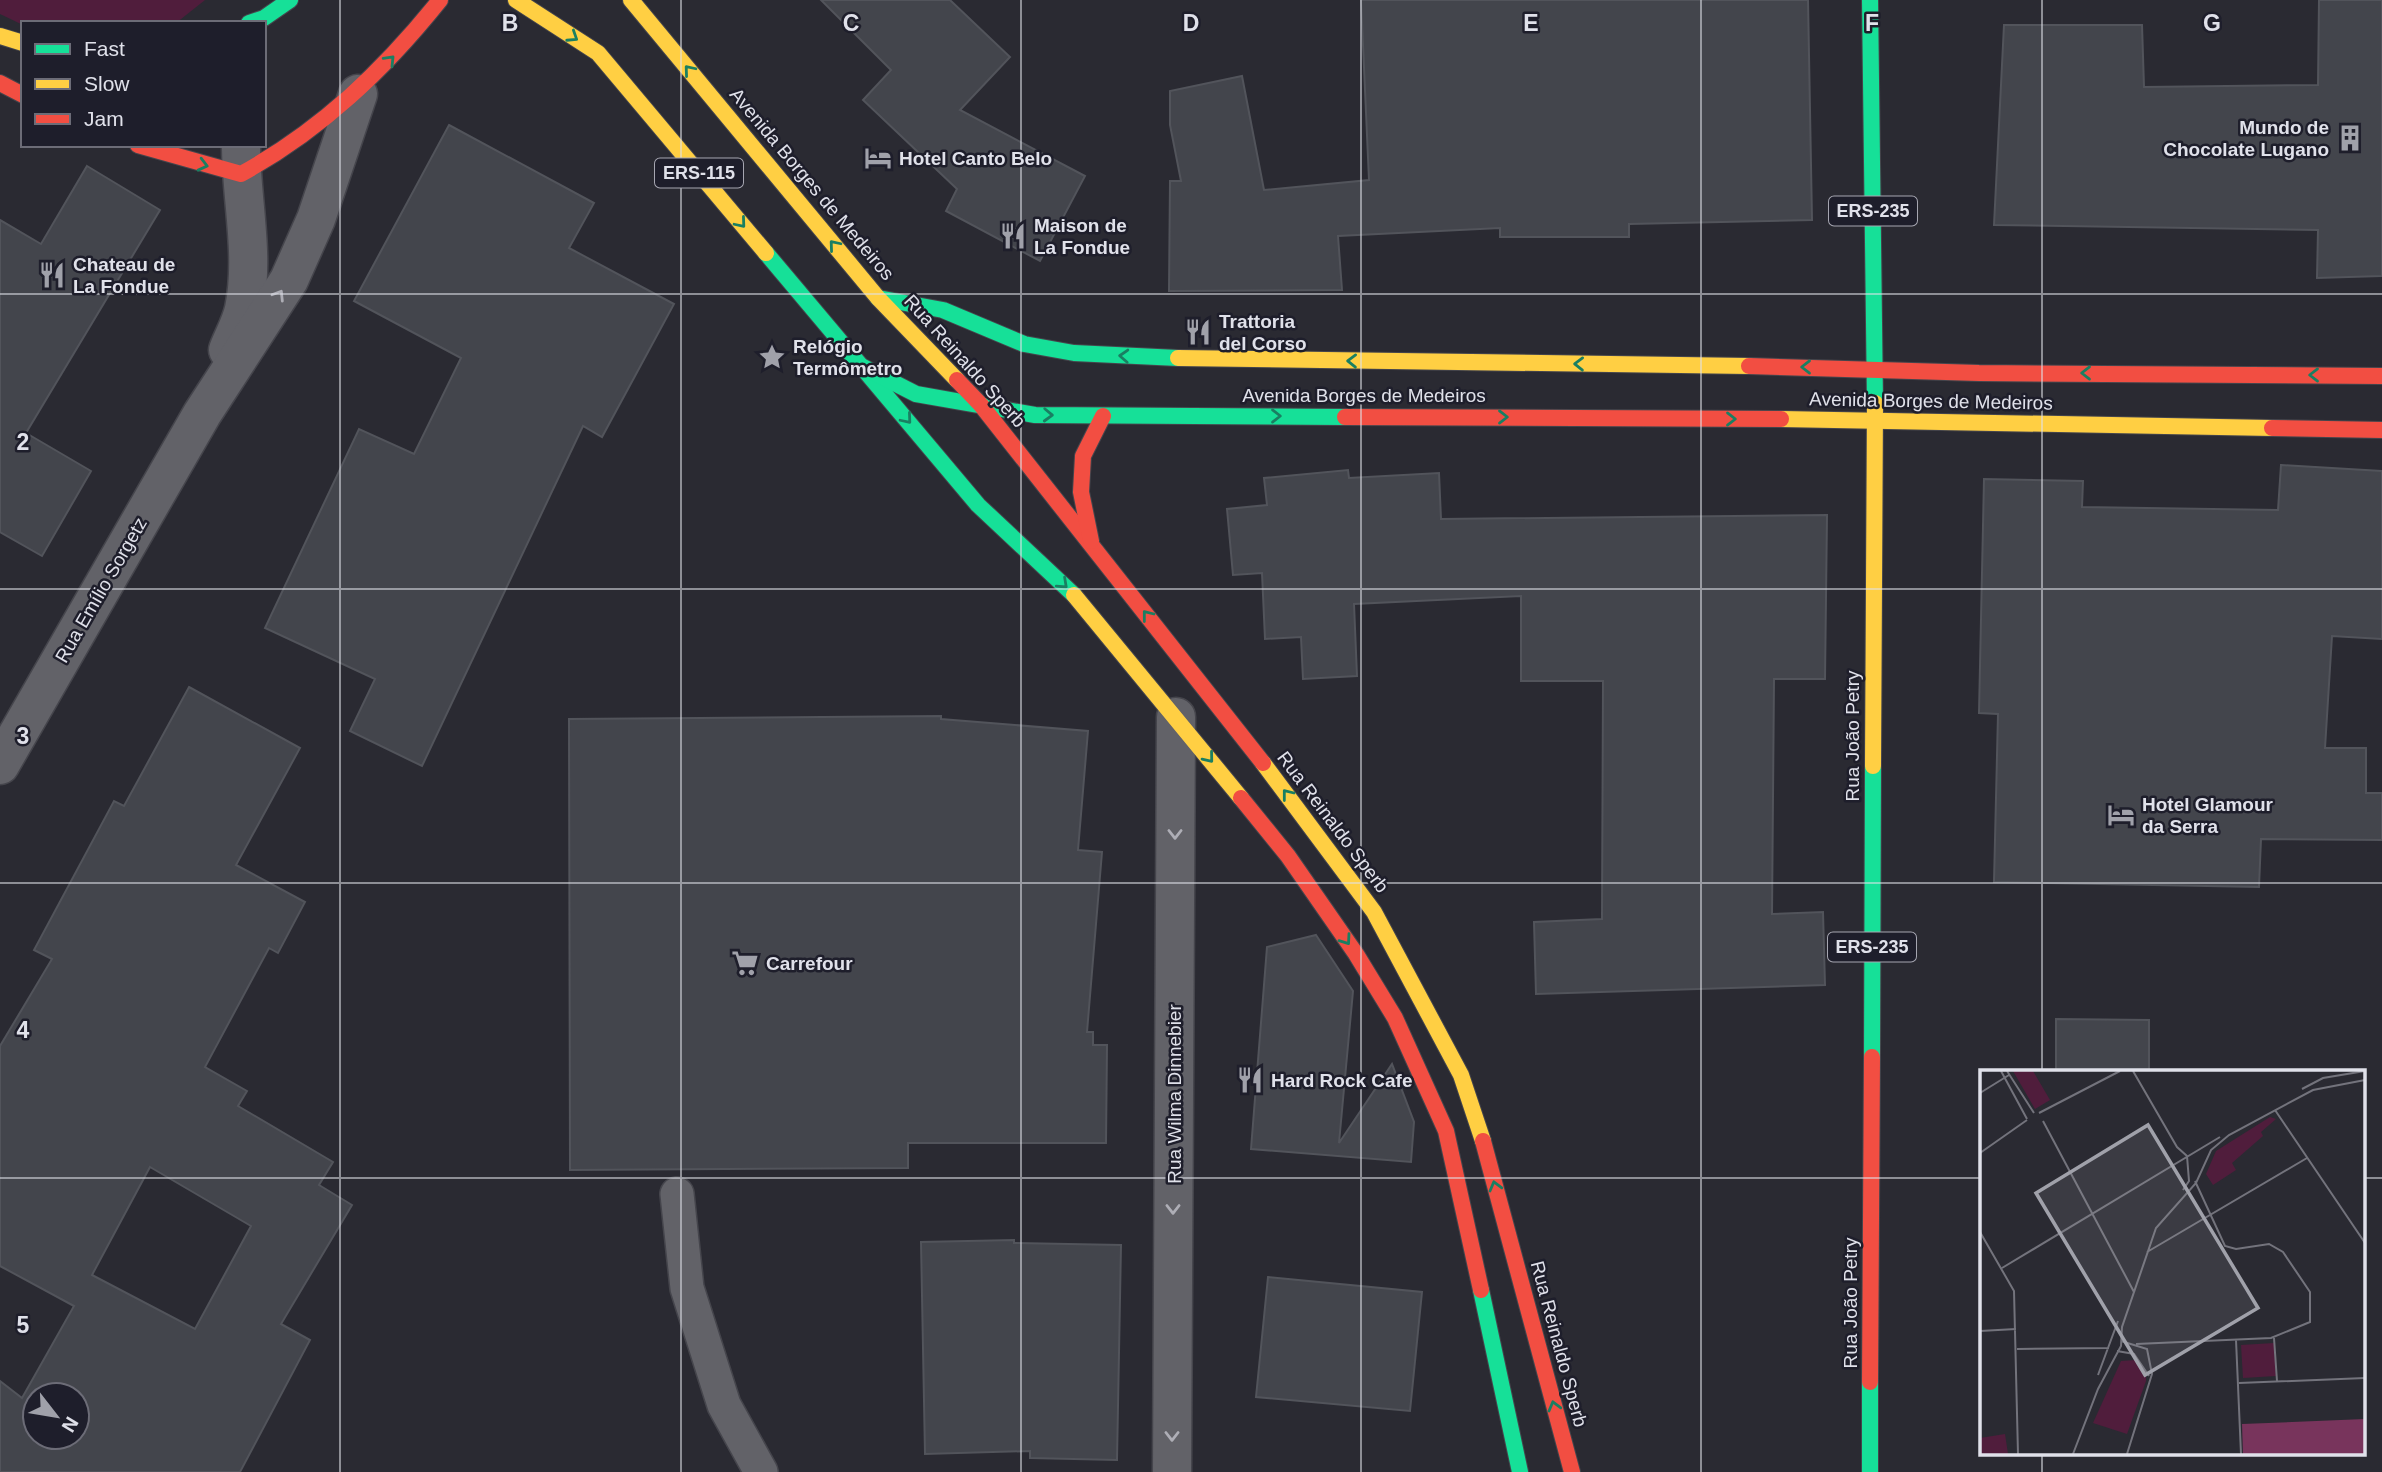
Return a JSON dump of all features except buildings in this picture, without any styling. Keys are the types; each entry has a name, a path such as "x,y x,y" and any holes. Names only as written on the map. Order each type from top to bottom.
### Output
{"main road":[{"path":"143,147 161,154 241,160 272,158 358,94 409,41 440,0"},
{"name":"Avenida Borges de Medeiros","path":"516,0 598,53 863,367 901,389 944,402 981,405 1035,415 1875,421 2382,430"},
{"name":"Avenida Borges de Medeiros","path":"631,0 878,298 943,310 987,331 1024,344 1074,353 1178,358 1875,368 1979,373 2382,376"},
{"name":"Rua João Petry","path":"1870,0 1875,368 1870,1472"},
{"path":"0,36 21,42"},
{"path":"0,83 21,93"},
{"name":"Rua Reinaldo Sperb","path":"878,298 981,405 1318,833 1374,912 1461,1075 1485,1147 1572,1472"},
{"path":"863,367 978,506 1086,605 1303,878 1395,1018 1446,1131 1520,1472"},
{"path":"1093,547 1081,492 1083,456 1103,416"}],"street":[{"name":"Rua Emílio Sorgetz","path":"0,765 202,414 289,280 316,219 358,94"},
{"name":"Rua Emílio Sorgetz","path":"202,414 244,310 248,235 241,160"},
{"name":"Rua Wilma Dinnebier","path":"1172,1472 1175,717"}],"lane":[{"path":"677,1194 691,1300 724,1405 761,1472"}],"shaded area":[{"path":"0,0 205,0 179,21 21,21 21,24 0,14"}],"traffic: fast":[{"path":"255,21 290,0"},
{"path":"1870,0 1875,403"},
{"path":"766,253 978,505 1074,595"},
{"path":"878,298 943,310 1024,344 1074,353 1178,358"},
{"path":"863,367 916,394 1035,415 1345,417"},
{"path":"1872,1057 1873,766"},
{"path":"1481,1290 1520,1472"},
{"path":"1870,1382 1870,1472"}],"traffic: slow":[{"path":"516,0 598,53 766,253"},
{"path":"631,0 878,298 957,380"},
{"path":"0,36 21,42"},
{"path":"1178,358 1749,366"},
{"path":"1873,766 1875,403"},
{"path":"1781,419 2272,428"},
{"path":"1074,595 1241,798"},
{"path":"1263,763 1374,912 1461,1075 1483,1141"}],"traffic: jam":[{"path":"145,147 241,174 298,138 349,97 396,51 440,0"},
{"path":"0,83 21,94"},
{"path":"1749,366 1979,373 2382,376"},
{"path":"957,380 981,405 1263,763"},
{"path":"1091,541 1081,492 1083,456 1103,416"},
{"path":"1345,417 1781,419"},
{"path":"2272,428 2382,430"},
{"path":"1241,798 1288,856 1356,954 1395,1018 1446,1131 1481,1290"},
{"path":"1870,1382 1872,1057"},
{"path":"1483,1141 1572,1472"}],"place":[{"name":"Mundo de Chocolate Lugano","path":"2350,138"},
{"name":"Hotel Canto Belo","path":"878,158"},
{"name":"Maison de La Fondue","path":"1013,236"},
{"name":"Chateau de La Fondue","path":"52,275"},
{"name":"Trattoria del Corso","path":"1198,332"},
{"name":"Relógio Termômetro","path":"772,357"},
{"name":"Hotel Glamour da Serra","path":"2121,815"},
{"name":"Carrefour","path":"745,963"},
{"name":"Hard Rock Cafe","path":"1250,1080"}]}
